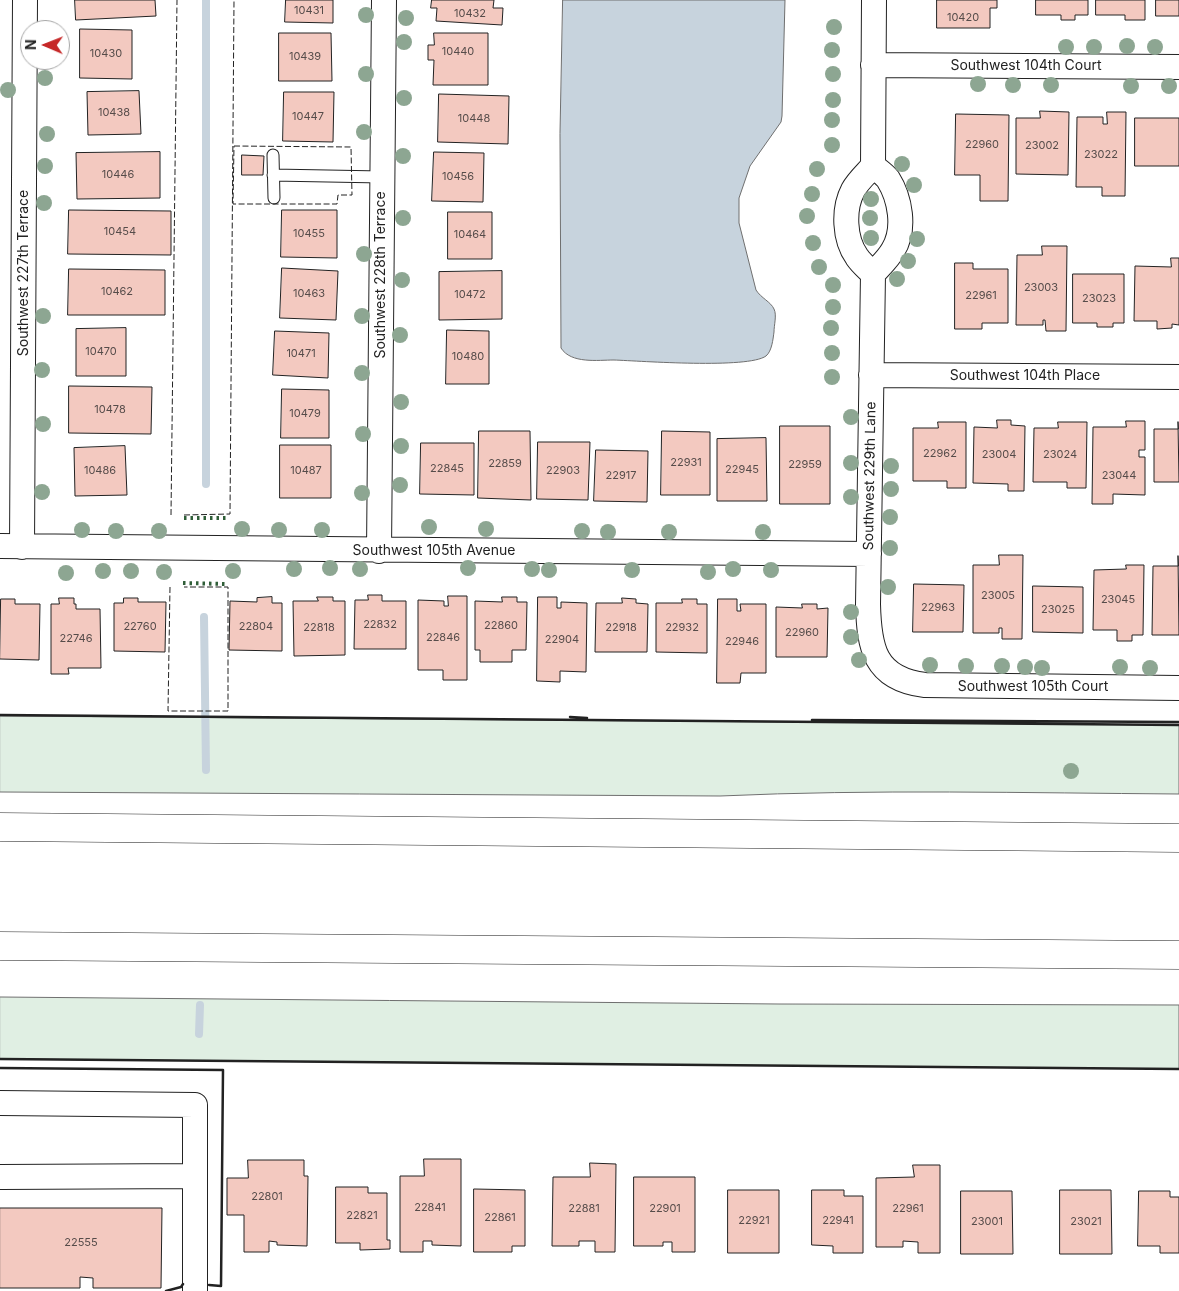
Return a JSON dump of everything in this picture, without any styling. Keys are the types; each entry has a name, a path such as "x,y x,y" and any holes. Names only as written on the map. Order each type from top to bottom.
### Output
{"highway":[{"path":"0,827 1179,838"},
{"path":"0,946 1179,955"}],"street":[{"name":"Southwest 227th Terrace","path":"11,547 26,22 25,0"},
{"name":"Southwest 228th Terrace","path":"379,551 384,0"},
{"path":"873,166 887,177 894,192 898,204 900,227 894,249 872,274 857,257 852,248 848,238 847,220 848,202 852,191 873,166 874,0"},
{"name":"Southwest 104th Court","path":"873,65 1179,67"},
{"name":"Southwest 229th Lane","path":"872,274 868,604 870,638 877,656 890,673"},
{"name":"Southwest 104th Place","path":"871,375 1179,377"},
{"name":"Southwest 105th Avenue","path":"11,547 869,554"},
{"name":"Southwest 105th Court","path":"890,673 912,684 938,686 1179,688"},
{"path":"0,1103 195,1105 195,1291"},
{"path":"0,1177 195,1176"}],"lane":[{"path":"273,155 274,198"},
{"path":"273,175 382,177"}],"green space":[{"path":"0,716 1179,725 1179,794 892,792 720,796 0,792"},
{"path":"0,997 779,1004 1179,1005 1179,1069 0,1059"}],"shaded area":[{"path":"563,0 785,0 781,122 750,166 739,198 739,223 756,290 771,304 775,311 773,341 770,351 766,356 755,360 717,363 585,360 571,357 561,348 560,134"}],"building":[{"path":"75,0 155,0 156,16 76,20"},
{"path":"286,0 333,0 333,23 285,22"},
{"path":"432,0 494,0 493,8 503,8 502,25 436,21 437,8 431,8"},
{"path":"937,0 997,0 997,8 990,8 990,28 937,28"},
{"path":"1036,0 1088,0 1088,15 1075,15 1075,20 1061,20 1061,15 1036,15"},
{"path":"1096,0 1145,0 1145,20 1125,20 1125,15 1096,15"},
{"path":"1156,0 1179,0 1179,16 1156,16"},
{"path":"80,29 132,30 132,79 80,78"},
{"path":"279,33 331,33 332,81 279,81"},
{"path":"434,33 488,33 488,85 433,85 434,60 428,60 428,45 434,45"},
{"path":"139,91 141,134 88,135 87,92"},
{"path":"284,92 334,92 333,142 283,141"},
{"path":"439,94 509,96 508,144 438,142"},
{"path":"1040,111 1069,112 1068,175 1016,174 1016,118 1040,118"},
{"path":"1107,112 1126,112 1125,196 1102,196 1102,187 1076,187 1077,117 1103,117 1103,124 1107,124"},
{"path":"956,114 1009,115 1008,201 980,201 980,175 955,175"},
{"path":"1135,118 1179,118 1179,166 1135,166"},
{"path":"160,152 160,198 77,199 76,153"},
{"path":"434,152 484,153 483,202 432,201"},
{"path":"242,155 264,156 263,175 242,175"},
{"path":"69,210 171,211 171,255 68,254"},
{"path":"282,210 337,210 337,258 281,257"},
{"path":"448,212 492,212 492,259 448,259"},
{"path":"1042,246 1067,246 1066,331 1046,331 1045,320 1043,320 1043,325 1016,325 1017,255 1042,255"},
{"path":"1171,258 1179,258 1179,325 1172,324 1172,328 1157,329 1157,321 1134,321 1135,266 1171,267"},
{"path":"955,263 973,263 973,269 1008,269 1008,323 982,323 982,329 955,329"},
{"path":"282,268 338,271 336,320 280,318"},
{"path":"69,269 165,270 165,315 68,315"},
{"path":"502,271 502,319 439,320 439,272"},
{"path":"1073,274 1124,274 1124,323 1113,323 1113,327 1097,327 1097,323 1073,323"},
{"path":"126,328 126,376 76,376 76,329"},
{"path":"447,330 489,331 489,384 446,384"},
{"path":"275,331 329,333 328,378 273,375"},
{"path":"69,386 152,387 151,434 69,433"},
{"path":"282,389 329,390 329,438 281,438"},
{"path":"997,420 1011,420 1011,425 1025,426 1024,491 1008,491 1008,484 973,483 974,427 997,428"},
{"path":"1126,421 1145,421 1145,450 1139,450 1139,457 1145,457 1145,495 1113,494 1113,504 1092,504 1093,427 1126,427"},
{"path":"938,422 966,422 966,488 947,488 947,481 913,481 913,428 938,428"},
{"path":"1058,422 1087,422 1086,488 1067,488 1067,482 1033,482 1034,428 1058,428"},
{"path":"1178,422 1179,482 1154,482 1154,429 1178,429"},
{"path":"780,426 830,426 830,504 780,504"},
{"path":"479,431 530,431 531,500 478,498"},
{"path":"662,431 710,432 710,495 661,495"},
{"path":"766,438 767,501 717,501 717,439"},
{"path":"538,442 590,442 588,500 537,499"},
{"path":"421,443 474,443 474,495 420,494"},
{"path":"280,445 331,445 331,498 280,498"},
{"path":"125,446 127,495 75,496 74,448"},
{"path":"596,450 648,451 647,502 594,501"},
{"path":"999,555 1023,555 1022,639 1002,639 1002,628 999,628 999,633 973,633 973,565 999,565"},
{"path":"1178,556 1179,635 1152,635 1153,566 1178,566"},
{"path":"1126,565 1144,565 1143,635 1132,635 1132,641 1117,641 1117,630 1093,630 1094,570 1126,569"},
{"path":"914,584 964,585 963,632 913,632"},
{"path":"1033,586 1083,587 1083,633 1033,632"},
{"path":"368,595 382,595 382,601 406,601 406,649 354,649 355,600 368,600"},
{"path":"448,596 467,596 467,680 443,680 443,670 418,670 418,600 444,601 444,606 448,606"},
{"path":"272,597 272,603 282,603 282,651 229,650 230,601 257,602 257,598"},
{"path":"317,597 333,597 333,601 345,601 345,655 294,656 293,601 318,601"},
{"path":"502,597 517,597 517,602 527,602 526,650 512,650 512,662 480,662 480,650 475,650 475,601 502,602"},
{"path":"538,597 557,597 557,608 561,608 561,602 587,603 586,672 560,671 560,682 537,681"},
{"path":"59,598 74,598 76,609 100,609 101,668 68,668 69,674 51,674 51,604 59,604"},
{"path":"124,598 138,598 138,602 166,602 165,652 114,651 114,603 123,603"},
{"path":"622,598 636,599 636,603 648,604 647,652 595,652 596,603 622,603"},
{"path":"1,599 15,599 15,604 40,604 39,660 0,659"},
{"path":"682,599 697,599 697,604 707,604 707,653 656,652 656,603 682,603"},
{"path":"718,599 737,599 737,611 741,611 740,604 766,604 766,673 741,673 740,683 717,683"},
{"path":"802,604 817,604 817,609 828,608 827,657 776,657 776,607 802,608"},
{"path":"424,1159 461,1159 461,1246 432,1245 432,1241 423,1241 423,1252 400,1252 400,1176 424,1176"},
{"path":"248,1160 304,1160 304,1176 308,1176 307,1246 277,1245 277,1242 269,1241 269,1252 244,1252 244,1215 227,1215 227,1178 248,1178"},
{"path":"590,1163 616,1164 615,1252 595,1252 595,1241 579,1241 579,1246 552,1246 553,1177 590,1177"},
{"path":"913,1165 940,1165 940,1253 918,1253 918,1242 903,1241 903,1247 876,1247 876,1178 914,1177"},
{"path":"634,1177 695,1177 695,1252 672,1252 672,1242 663,1242 663,1246 634,1246"},
{"path":"336,1187 368,1187 368,1193 387,1193 387,1240 390,1240 390,1249 360,1250 360,1243 336,1243"},
{"path":"474,1189 525,1190 525,1246 512,1246 512,1252 474,1252"},
{"path":"728,1190 779,1190 779,1253 728,1253"},
{"path":"812,1190 844,1190 844,1196 863,1196 863,1253 833,1253 833,1246 812,1245"},
{"path":"1060,1190 1111,1190 1112,1254 1060,1254"},
{"path":"961,1191 1012,1191 1013,1254 961,1254"},
{"path":"1139,1191 1170,1191 1170,1197 1179,1197 1179,1253 1160,1253 1160,1246 1138,1246"},
{"path":"0,1208 162,1208 161,1288 93,1288 93,1278 80,1277 80,1288 0,1288"}],"waterway":[{"path":"206,0 206,484"},
{"path":"204,617 206,770"},
{"path":"199,1034 200,1005"}],"hedge":[{"path":"184,518 229,518"},
{"path":"183,583 225,584"}],"fence":[{"path":"171,515 177,0"},
{"path":"184,515 230,514 234,0"},
{"path":"234,146 351,147 352,195 338,195 337,204 233,204 234,146"},
{"path":"170,587 168,711 228,711 228,587 184,587"}],"wall":[{"path":"0,715 1179,725"},
{"path":"570,717 587,718"},
{"path":"812,720 1179,722"},
{"path":"0,1059 1179,1069"},
{"path":"0,1068 223,1070 221,1286 209,1285"},
{"path":"166,1291 181,1287 183,1284"}]}
